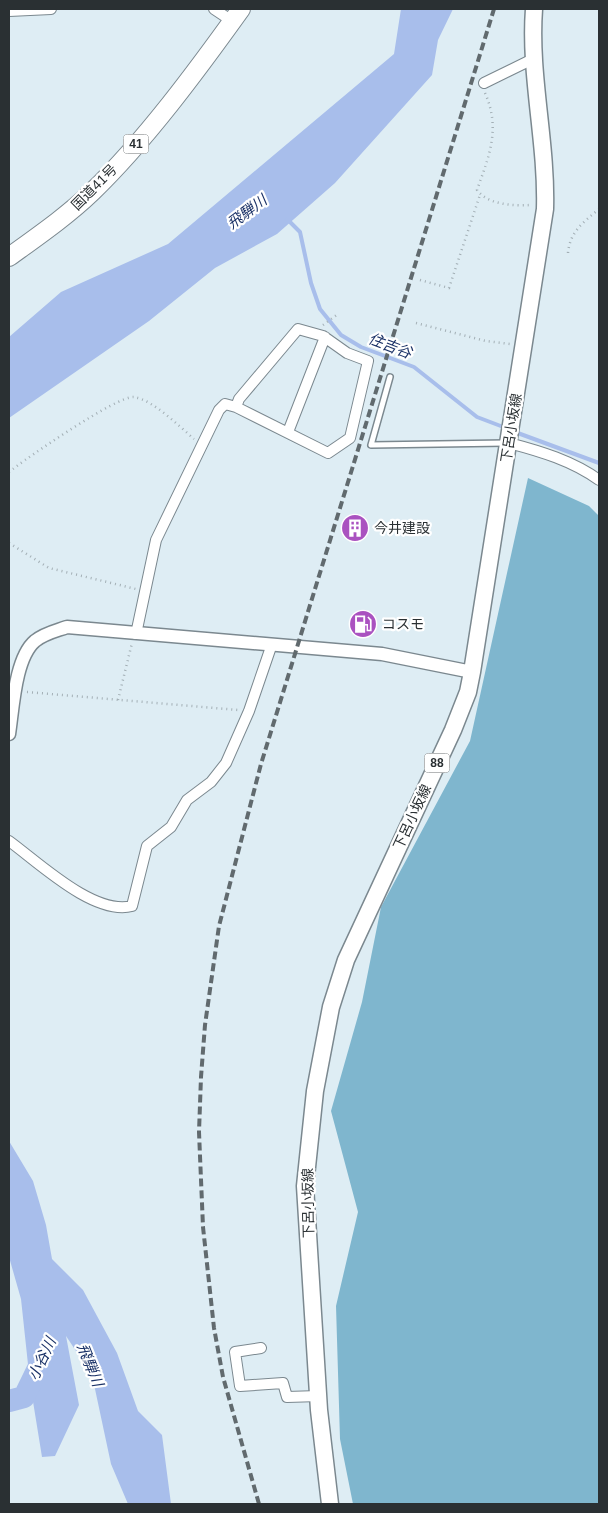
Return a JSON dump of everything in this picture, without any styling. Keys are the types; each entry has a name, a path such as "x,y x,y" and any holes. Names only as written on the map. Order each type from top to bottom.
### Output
{"highway":[{"name":"国道41号","path":"9,257 60,220 112,171 178,92 236,15"}],"main road":[{"name":"下呂小坂線","path":"330,1504 319,1396 305,1186 315,1091 331,1007 346,960 359,928 453,730 468,692 509,443 545,204 545,172 535,58 534,9"}],"street":[{"path":"9,11 51,9"},
{"path":"214,9 236,15"},
{"path":"484,83 535,58"},
{"path":"135,634 156,540 219,410 226,404 236,407 328,452 350,438 368,362 347,353 320,336 298,329 239,399 236,407"},
{"path":"288,432 320,336"},
{"path":"509,443 583,469 599,480"},
{"path":"9,734 16,688 25,655 34,642 49,633 67,627 382,654 472,672"},
{"path":"9,840 80,893 101,903 123,908 132,906 148,846 171,827 187,800 211,782 235,746 272,644"},
{"path":"261,1348 234,1352 240,1386 283,1382 287,1397 319,1396"}],"lane":[{"path":"390,377 371,445 509,443"}],"path":[{"path":"484,83 484,90 492,108 492,149 476,190 480,195 502,204 545,204"},
{"path":"420,280 449,288 480,195"},
{"path":"568,253 573,233 599,209"},
{"path":"320,336 319,328 338,314"},
{"path":"416,323 486,341 524,346"},
{"path":"9,472 102,410 128,397 136,397 152,406 202,446"},
{"path":"9,543 48,568 145,591"},
{"path":"118,700 135,634"},
{"path":"16,688 30,693 249,711"}],"shaded area":[{"path":"528,478 589,506 599,516 599,1504 353,1504 340,1439 336,1306 358,1212 331,1111 362,1002 381,907 470,741"}],"water":[{"name":"飛騨川","path":"401,9 453,9 438,40 432,75 335,183 277,234 215,268 149,321 9,418 9,337 61,292 168,244 394,54"},
{"name":"飛騨川","path":"9,1141 33,1181 46,1225 52,1259 83,1290 117,1353 138,1411 162,1435 171,1504 128,1504 111,1464 92,1375 66,1336 79,1405 55,1456 42,1457 30,1383 21,1299 9,1257"}],"waterway":[{"name":"住吉谷","path":"287,219 300,232 311,283 320,309 341,335 361,347 414,367 477,417 506,428"},
{"name":"住吉谷","path":"515,432 599,463"},
{"name":"小谷川","path":"9,1401 24,1397 43,1358"}],"railway":[{"path":"259,1504 223,1377 214,1328 203,1227 199,1132 201,1077 205,1025 219,926 261,764 494,9"}],"place":[{"name":"今井建設","path":"355,528"},
{"name":"コスモ","path":"363,624"}]}
